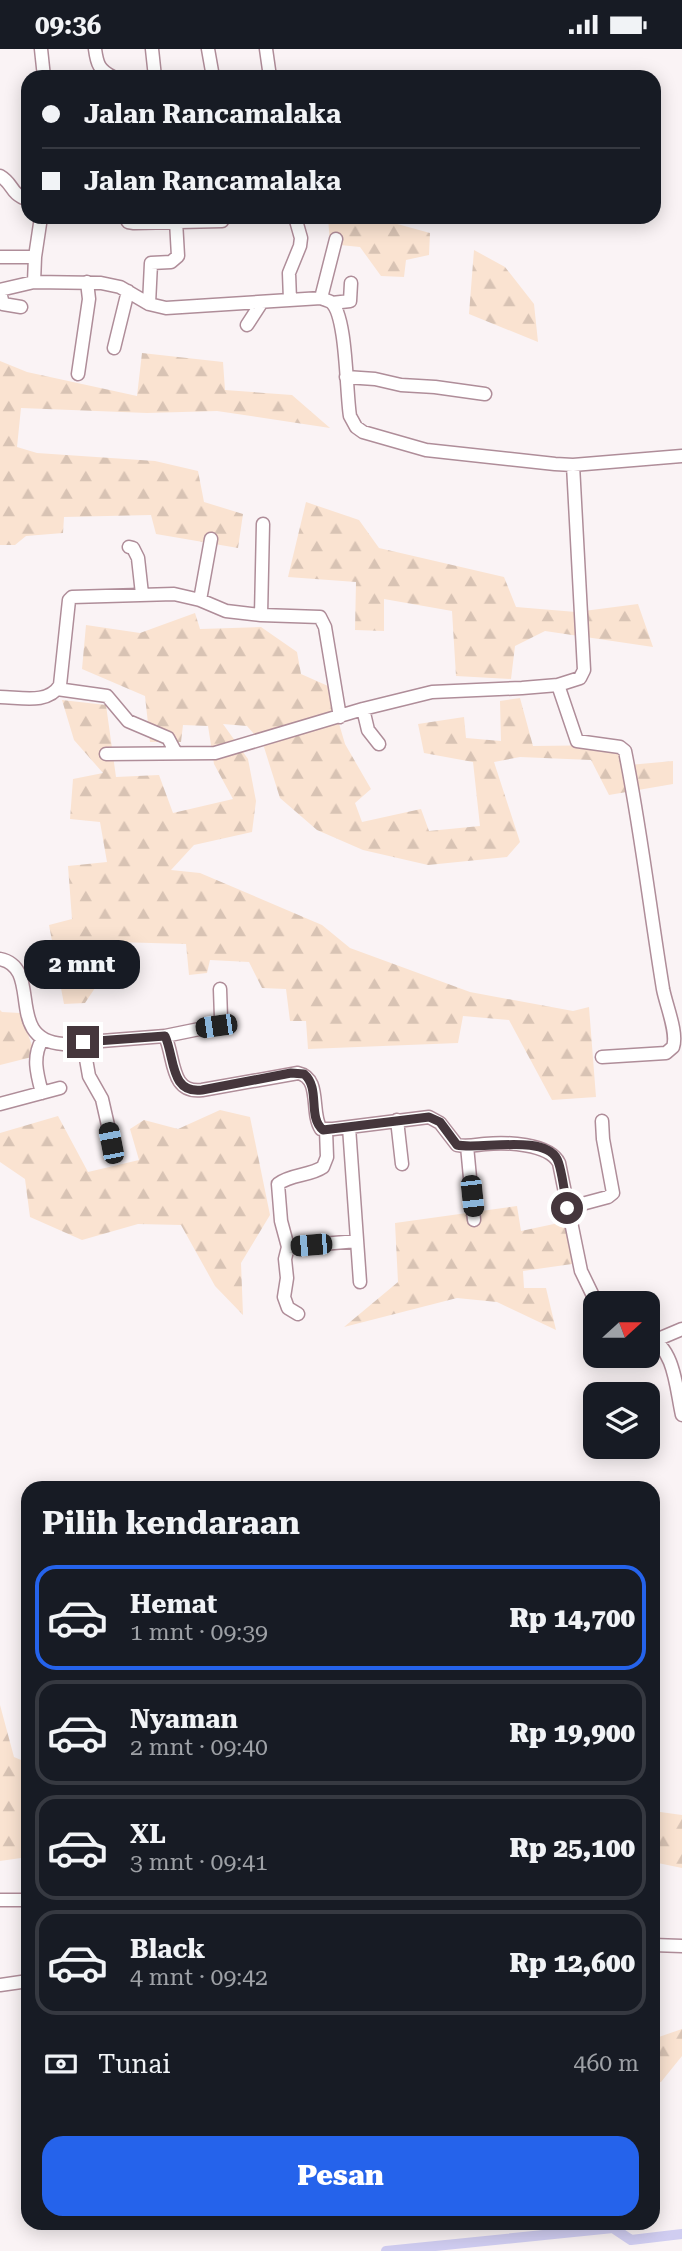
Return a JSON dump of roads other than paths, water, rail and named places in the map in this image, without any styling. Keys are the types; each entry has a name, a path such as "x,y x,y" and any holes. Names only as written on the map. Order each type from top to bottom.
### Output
{"street":[{"path":"41,49 43,70"},
{"path":"95,49 101,70"},
{"path":"152,49 154,70"},
{"path":"208,49 212,70"},
{"path":"265,49 269,70"},
{"path":"0,176 21,197"},
{"path":"34,282 40,224"},
{"path":"149,304 151,263 171,262 178,256 176,224"},
{"path":"290,300 289,273 301,238 297,224"},
{"path":"326,300 335,239"},
{"path":"0,257 35,257"},
{"path":"21,307 3,304 0,291 34,282 113,284 149,304 166,308 290,300 350,301 351,283"},
{"path":"78,375 89,299 87,282"},
{"path":"114,348 128,291"},
{"path":"326,300 336,309 343,336 350,416 356,427 363,432 426,450 573,465 682,456"},
{"path":"247,325 261,302"},
{"path":"346,377 485,394"},
{"path":"106,754 215,753 363,709 432,692 558,685 580,678 584,670 573,465"},
{"path":"261,615 263,524"},
{"path":"200,600 211,539"},
{"path":"128,547 134,548 137,554 142,594"},
{"path":"0,697 45,698 60,685 69,600 76,596 174,594 200,600 226,611 320,617 325,627 340,717"},
{"path":"558,685 577,741 620,747 625,751 665,1000 674,1036 673,1047 666,1053 602,1057"},
{"path":"57,689 107,697 128,721 168,739 176,753"},
{"path":"363,709 369,730 379,744"},
{"path":"0,959 10,963 19,974 27,1014 36,1034 49,1043 165,1036 219,1025 220,989"},
{"path":"165,1036 178,1080 187,1090 202,1090 291,1073 304,1074 312,1084 321,1129 424,1117 435,1119 457,1145 512,1144 550,1152 559,1163 581,1271 591,1291"},
{"path":"42,1040 36,1050 42,1093"},
{"path":"83,1042 89,1076 103,1099 111,1143"},
{"path":"0,1104 60,1088"},
{"path":"397,1120 402,1164"},
{"path":"567,1208 608,1197 613,1193 602,1121"},
{"path":"349,1127 360,1282"},
{"path":"298,1314 288,1308 284,1297 288,1247 281,1221 278,1184 323,1167 326,1162 326,1130"},
{"path":"467,1146 474,1220"},
{"path":"288,1247 357,1241"},
{"path":"660,1336 682,1329"},
{"path":"660,1345 668,1358 682,1415"},
{"path":"0,1900 21,1900"},
{"path":"660,1945 682,1946"},
{"path":"0,1985 21,1982"}],"waterway":[{"path":"386,2251 593,2230"},
{"path":"616,2230 631,2240 682,2234"}]}
